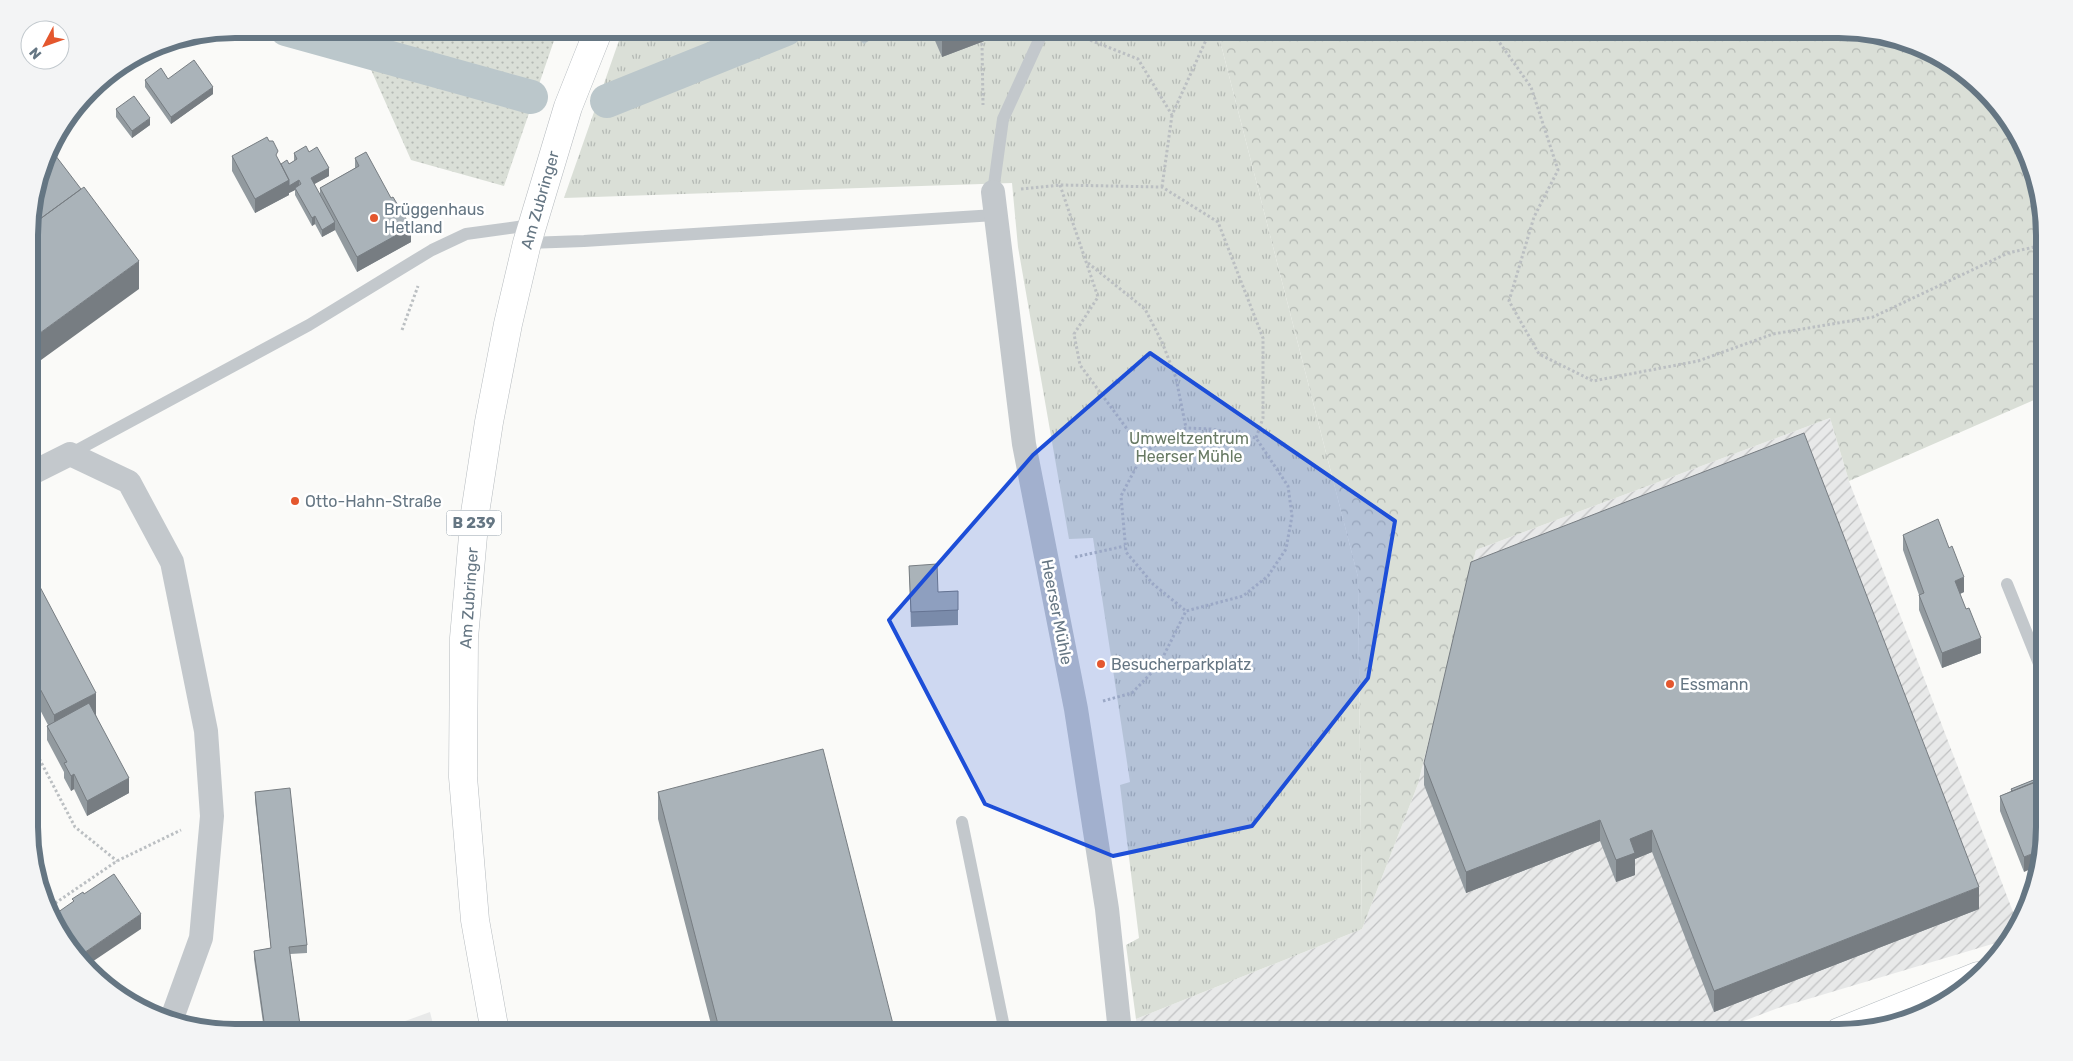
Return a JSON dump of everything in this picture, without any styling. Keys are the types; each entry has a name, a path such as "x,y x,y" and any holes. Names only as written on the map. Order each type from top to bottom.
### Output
{"main road":[{"name":"Am Zubringer","path":"494,1024 475,920 463,777 464,638 475,513 489,422 508,324 530,234 568,107 595,38"},
{"path":"1863,1022 1955,985"}],"street":[{"name":"Heerser Mühle","path":"994,204 1024,444 1076,709 1107,909 1119,1024"},
{"path":"38,470 70,454 129,482 172,562 206,731 212,816 201,938 174,1014"}],"lane":[{"path":"70,454 309,325 432,250 466,234 530,234 584,242 994,204 1003,119 1040,38"},
{"path":"2006,584 2036,657"},
{"path":"962,822 1004,1024"}],"path":[{"path":"1085,38 1138,59 1172,115"},
{"path":"1162,187 1172,115 1207,38"},
{"path":"1498,38 1531,87 1558,170 1534,217 1509,301 1539,354 1592,381 1698,361 1773,334 1872,317 2008,253 2036,247"},
{"path":"982,43 983,112 1003,119"},
{"path":"1060,185 1098,297 1074,334 1080,365 1144,452"},
{"path":"994,204 1060,185 1162,187 1218,222 1263,338 1263,418 1256,438"},
{"path":"402,330 432,250"},
{"path":"1087,263 1145,309 1162,342 1176,378 1186,428"},
{"path":"1076,709 1132,693 1159,665 1186,612 1244,596 1268,576 1286,549 1292,516 1288,486 1256,438 1211,429 1186,428 1144,452 1121,496 1126,552 1152,584 1186,612"},
{"path":"1048,564 1126,546"},
{"path":"38,756 75,827 117,861"},
{"path":"54,904 117,861 212,816"}],"highlighted area":[{"path":"1150,353 1395,521 1368,678 1252,826 1113,856 985,804 889,620 1033,455"}],"shaded area":[{"path":"856,38 873,38 864,44"},
{"name":"Essmann","path":"1830,418 1849,481 2014,915 1997,942 1778,1008 1736,1024 1137,1024 1136,1019 1362,929 1418,784 1476,550"},
{"path":"430,1012 433,1024 397,1024"}],"green space":[{"path":"357,38 555,38 504,186 411,160"},
{"name":"Umweltzentrum Heerser Mühle","path":"620,38 1219,38 1358,577 1362,929 1136,1019 1126,945 1139,938 1120,785 1130,782 1093,538 1069,539 1018,247 1012,183 564,198"},
{"path":"1219,38 1864,39 1902,48 1937,64 1968,86 1995,115 2015,147 2025,171 2034,209 2036,235 2036,399 1849,481 1830,418 1476,550 1418,784 1362,929 1358,577"},
{"path":"137,64 105,87 115,78"}],"building":[{"path":"194,60 213,87 171,117 145,80 161,68 168,79"},
{"path":"134,96 150,118 132,131 116,109"},
{"path":"267,137 269,141 273,141 278,151 276,155 289,180 255,199 232,156"},
{"path":"306,146 309,152 317,147 329,168 311,178 335,222 322,230 315,216 312,218 295,188 301,184 299,180 289,186 289,180 281,164 287,160 289,164 297,159 294,153"},
{"path":"366,152 391,198 393,197 411,227 357,257 320,188 359,166 355,158"},
{"path":"55,155 81,189 38,220 44,184"},
{"path":"84,187 139,261 38,334 38,222"},
{"name":"Essmann","path":"1804,433 1979,887 1714,991 1652,830 1630,839 1635,853 1616,860 1600,820 1466,872 1424,763 1471,562"},
{"path":"1938,519 1949,548 1952,546 1964,577 1955,581 1966,609 1969,608 1981,638 1942,653 1919,595 1924,593 1903,535"},
{"path":"937,564 938,592 958,591 958,610 911,612 909,566"},
{"path":"38,583 96,693 54,715 38,685"},
{"path":"89,703 129,778 87,801 74,774 71,776 64,763 67,762 47,726"},
{"path":"823,749 893,1024 718,1024 658,792"},
{"path":"2036,779 2036,781 2012,791 2011,789"},
{"path":"2036,782 2034,853 2024,857 2000,796"},
{"path":"290,788 307,945 289,947 300,1024 264,1024 254,951 271,948 255,792"},
{"path":"114,874 141,914 84,953 57,913 74,901 72,899 83,892 84,894"}],"waterway":[{"path":"318,38 531,97"},
{"path":"607,101 764,38"}],"place":[{"name":"Brüggenhaus Hetland","path":"374,218"},
{"name":"Otto-Hahn-Straße","path":"295,501"},
{"name":"Besucherparkplatz","path":"1101,664"},
{"name":"Essmann","path":"1670,684"}]}
